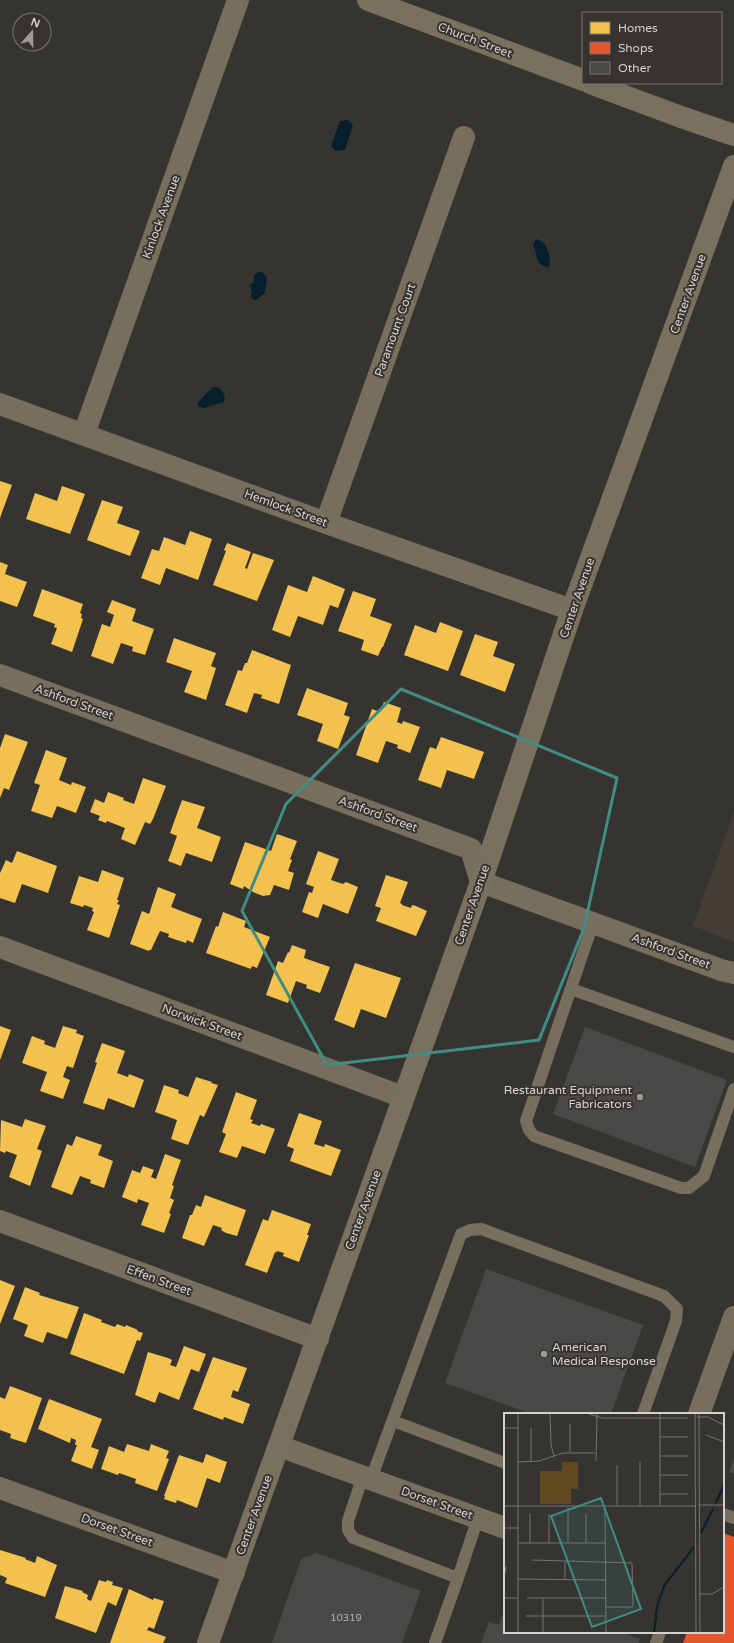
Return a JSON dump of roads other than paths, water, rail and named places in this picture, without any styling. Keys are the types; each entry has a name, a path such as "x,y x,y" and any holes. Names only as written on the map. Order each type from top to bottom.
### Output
{"street":[{"name":"Kinlock Avenue","path":"84,434 238,0"},
{"name":"Church Street","path":"368,0 582,80"},
{"path":"593,84 734,135"},
{"name":"Paramount Court","path":"326,523 464,137"},
{"name":"Center Avenue","path":"208,1643 481,882 572,610 734,166"},
{"name":"Hemlock Street","path":"0,404 326,523 572,610"},
{"name":"Ashford Street","path":"0,675 471,848 481,882 721,970 734,973"},
{"name":"Norwick Street","path":"0,947 403,1097"},
{"name":"Effen Street","path":"0,1221 318,1339"},
{"path":"699,1413 734,1317"},
{"name":"Dorset Street","path":"279,1446 504,1528"},
{"name":"Dorset Street","path":"0,1488 234,1573"}],"lane":[{"path":"593,923 526,1121 529,1130 534,1136 681,1188 689,1188 704,1176 734,1089"},
{"path":"571,989 734,1046"},
{"path":"458,1578 353,1538 348,1530 348,1521 393,1421 461,1234 470,1230 481,1229 664,1296 677,1309 676,1321 643,1413"},
{"path":"393,1421 504,1463"},
{"path":"724,1514 734,1518"},
{"path":"435,1643 478,1518"},
{"path":"656,1643 660,1633"}],"water":[{"path":"347,119 353,125 345,150 335,151 331,146 340,121"},
{"path":"536,239 543,242 549,254 549,267 543,266 537,258 533,246"},
{"path":"258,272 262,272 267,277 265,293 256,300 252,299 250,285 254,282 254,275"},
{"path":"213,387 218,387 223,392 225,397 224,402 204,408 199,407 197,403"}],"place":[{"name":"Restaurant Equipment Fabricators","path":"640,1097"},
{"name":"American Medical Response","path":"544,1354"}]}
